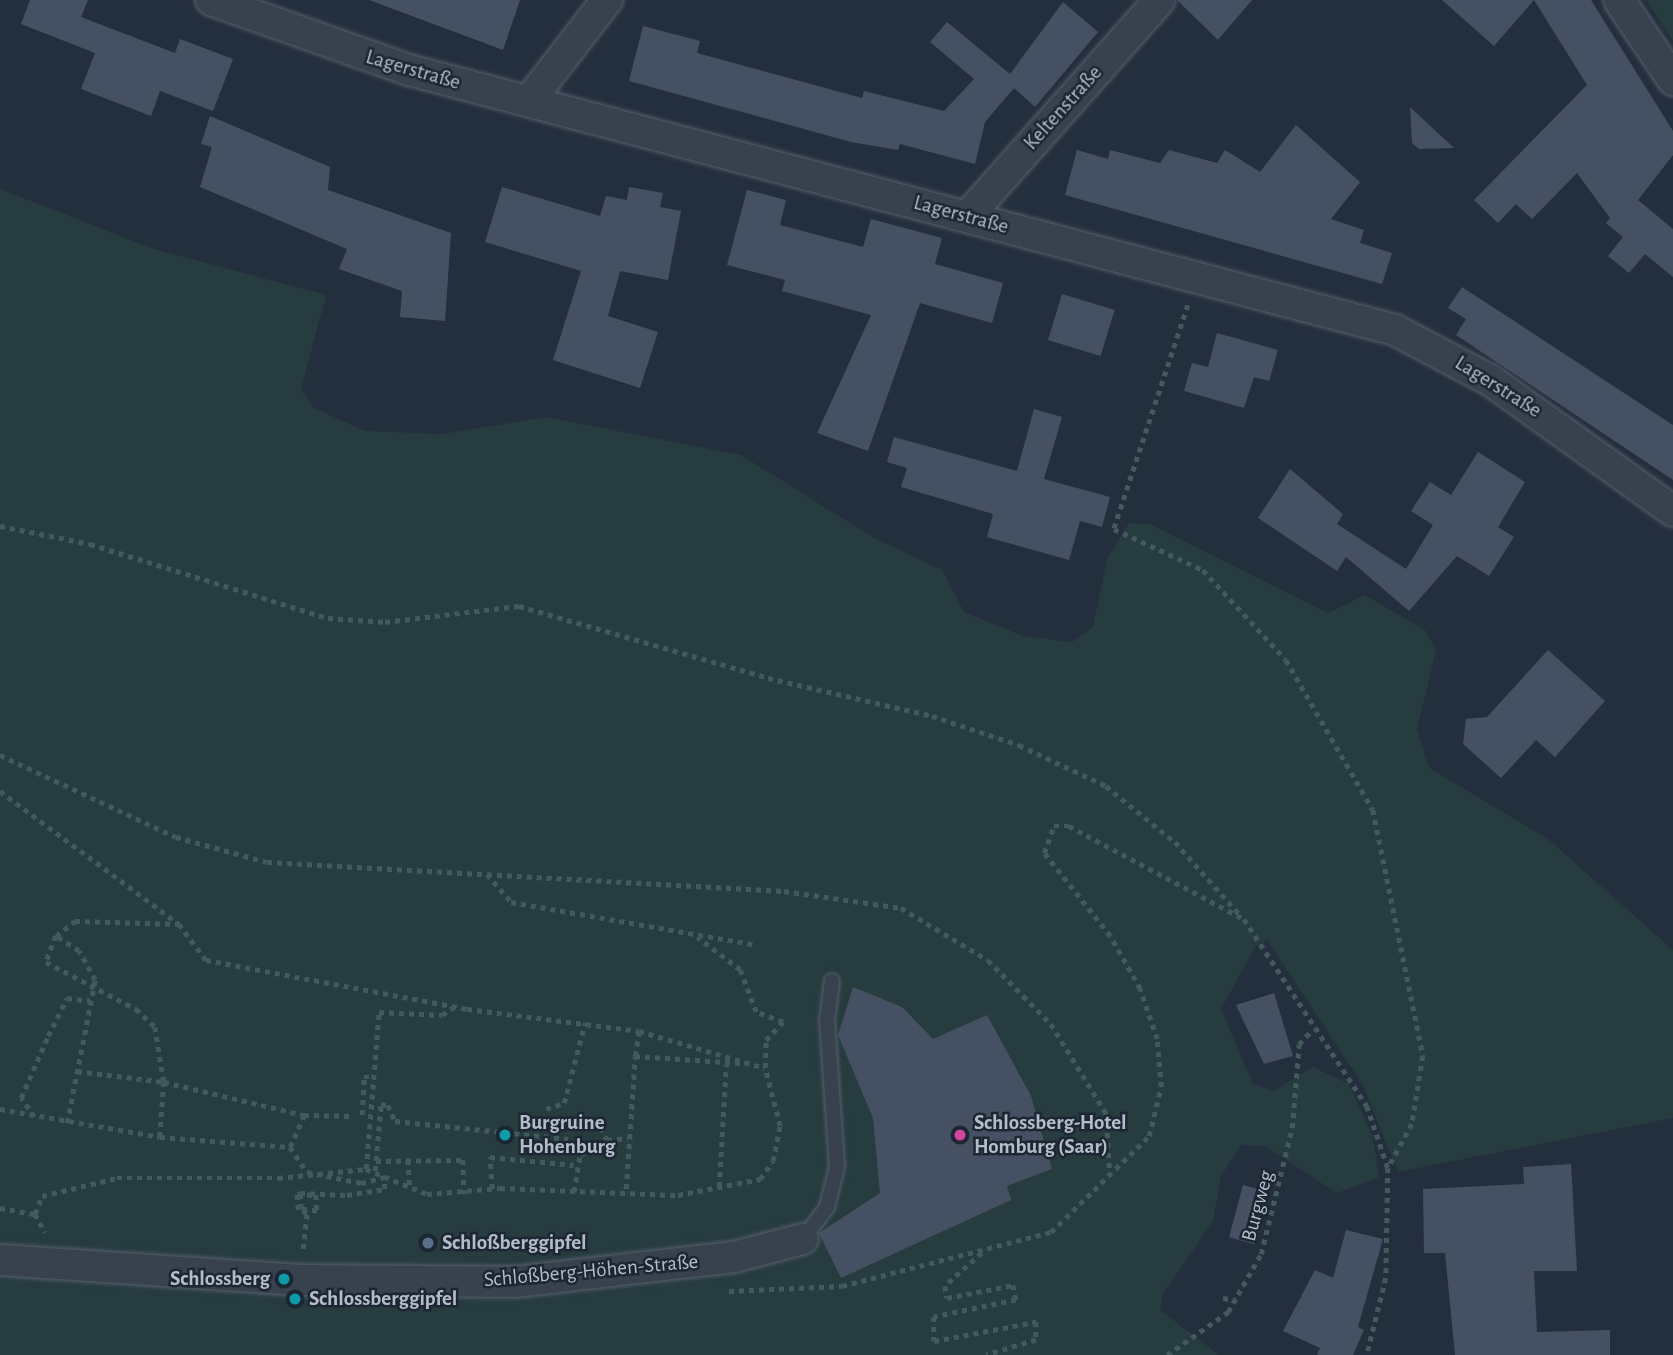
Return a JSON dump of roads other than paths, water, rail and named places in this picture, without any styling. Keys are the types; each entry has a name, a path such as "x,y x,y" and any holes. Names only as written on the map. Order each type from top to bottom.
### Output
{"street":[{"name":"Lagerstraße","path":"211,0 347,51 1427,343 1557,423 1673,511"},
{"path":"529,102 607,0"},
{"name":"Keltenstraße","path":"967,217 1160,0"},
{"path":"1619,0 1673,80"},
{"name":"Schloßberg-Höhen-Straße","path":"0,1260 300,1280 514,1282 734,1257 803,1239"}],"lane":[{"path":"803,1239 827,1207 837,1167 828,1021 832,981"}],"place":[{"name":"Burgruine Hohenburg","path":"505,1135"},
{"name":"Schlossberg-Hotel Homburg (Saar)","path":"960,1135"},
{"name":"Schloßberggipfel","path":"428,1243"},
{"name":"Schlossberg","path":"284,1279"},
{"name":"Schlossberggipfel","path":"295,1299"}]}
